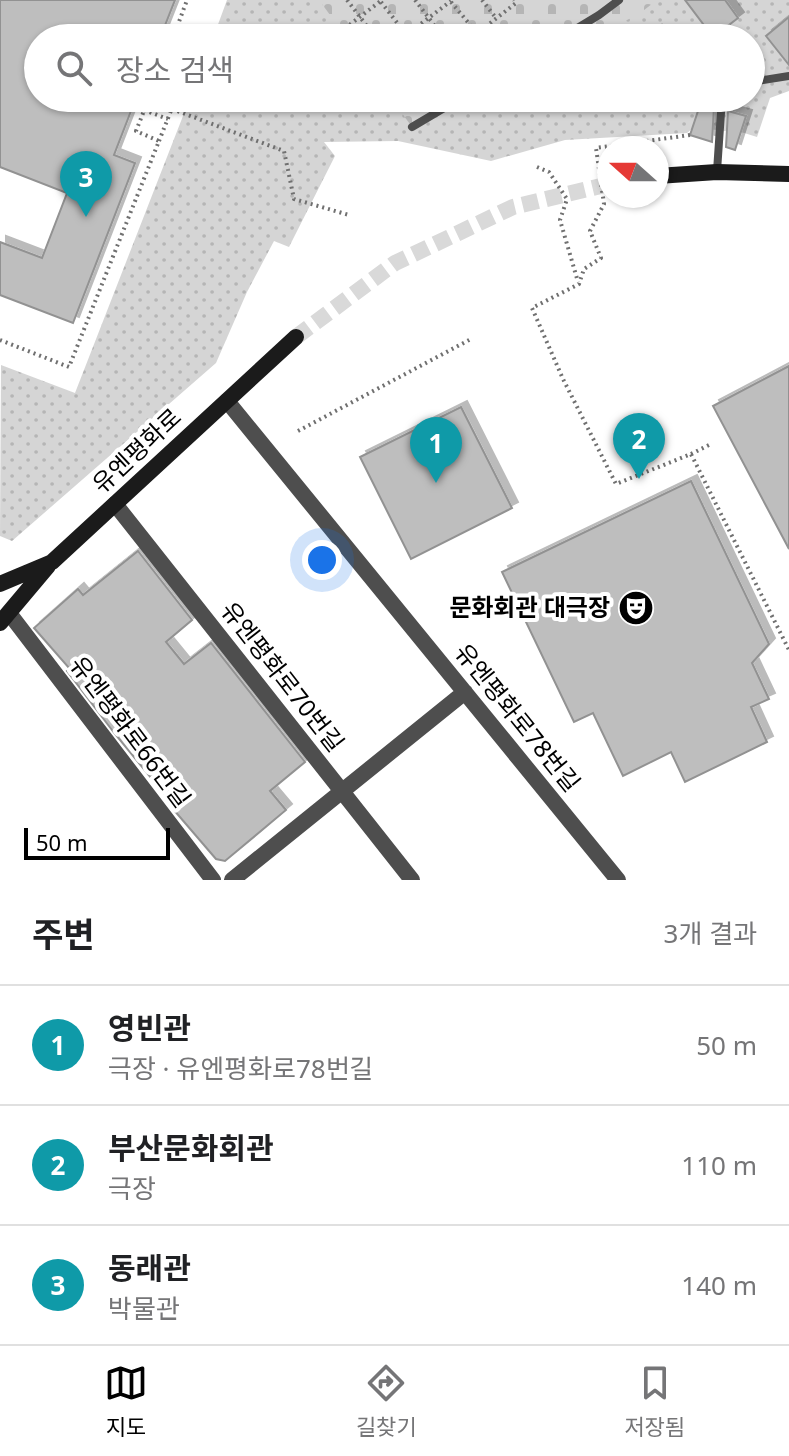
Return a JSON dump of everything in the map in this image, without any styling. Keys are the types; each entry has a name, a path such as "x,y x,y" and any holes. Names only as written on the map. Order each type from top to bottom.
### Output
{"main road":[{"path":"669,175 717,172 789,174"},
{"name":"유엔평화로","path":"0,584 52,562 296,337"},
{"path":"5,618 52,562"}],"street":[{"name":"유엔평화로78번길","path":"227,401 618,880"},
{"name":"유엔평화로70번길","path":"115,504 412,880"},
{"name":"유엔평화로66번길","path":"5,618 213,880"},
{"path":"232,880 465,692"}],"lane":[{"path":"584,24 619,0"},
{"path":"765,80 789,76"},
{"path":"412,127 437,112"},
{"path":"717,172 721,112"}],"path":[{"path":"179,24 187,0"},
{"path":"347,0 365,24"},
{"path":"351,24 381,0 397,24"},
{"path":"415,0 433,24"},
{"path":"482,0 496,18"},
{"path":"488,24 516,3 514,0"},
{"path":"421,24 450,1 469,24"},
{"path":"143,112 136,131 159,141"},
{"path":"149,112 168,119"},
{"path":"0,340 69,367 171,112"},
{"path":"180,112 284,151 294,199 349,215"},
{"path":"690,135 596,148 604,204 590,231 601,258 584,269 579,284 532,308 563,379 616,484 711,444"},
{"path":"537,167 549,172 567,199 560,220 579,284"},
{"path":"298,431 471,339"},
{"path":"691,454 789,650"}],"green space":[{"path":"227,0 789,0 789,91 770,98 757,137 741,132 693,128 687,133 597,136 565,140 491,161 398,141 324,142 335,156 289,247 274,241 247,292 216,363 12,541 0,536 1,365 75,393 185,112 765,112 765,24 218,24"},
{"path":"319,0 657,0 619,24 337,24"},
{"path":"401,112 443,112 412,127"}],"building":[{"path":"0,0 175,0 166,24 24,24 24,112 131,112 114,155 135,163 73,323 0,295 0,242 42,258 67,193 0,167"},
{"path":"685,0 725,0 738,18 730,24 703,24"},
{"path":"789,17 789,65 766,36"},
{"path":"698,112 714,112 712,142 690,135"},
{"path":"728,112 746,116 735,150 726,147"},
{"path":"789,366 789,549 713,406"},
{"path":"461,407 512,508 411,559 360,457"},
{"name":"문화회관 대극장","path":"691,481 769,644 752,663 769,699 751,707 767,742 685,782 671,752 623,776 593,713 574,722 502,572"},
{"path":"138,551 192,620 166,642 184,664 211,643 305,762 270,791 286,810 225,861 216,859 173,809 175,807 67,671 70,669 34,628 78,589 83,595"}],"tunnel":[{"path":"296,337 395,263 513,207 597,187"}],"place":[{"name":"동래관","path":"86,217"},
{"name":"부산문화회관","path":"639,479"},
{"name":"영빈관","path":"436,483"},
{"name":"문화회관 대극장","path":"636,608"}]}
